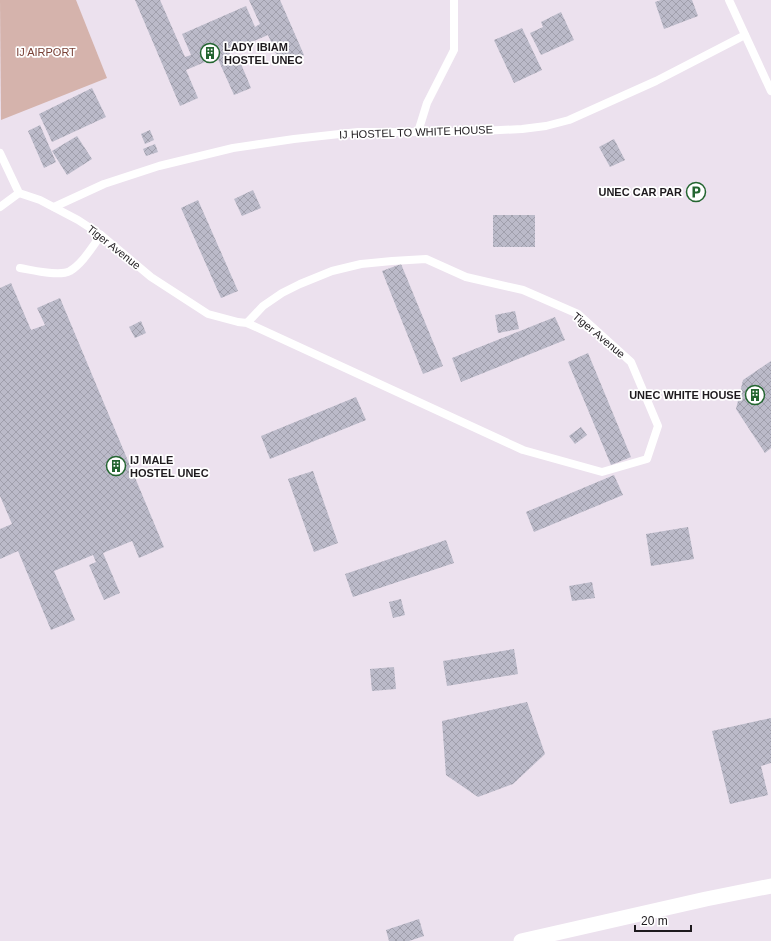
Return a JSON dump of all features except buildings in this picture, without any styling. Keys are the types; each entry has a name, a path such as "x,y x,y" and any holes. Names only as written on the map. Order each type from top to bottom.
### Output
{"street":[{"path":"521,941 706,899 771,886"}],"lane":[{"path":"418,132 427,103 454,50 454,0"},
{"path":"729,0 771,91"},
{"name":"IJ HOSTEL TO WHITE HOUSE","path":"54,207 104,184 159,166 233,148 358,132 522,129 546,126 569,120 656,81 746,35"},
{"path":"0,153 19,193 0,207"},
{"name":"Tiger Avenue","path":"19,193 40,200 78,220 101,235 151,277 208,314 238,322 248,323 523,450 602,472 647,459 658,426 631,362 578,314 523,290 466,277 426,259 361,264 332,271 282,293 263,306 248,323"},
{"path":"20,268 54,273 70,271 83,259 101,235"}],"green space":[{"name":"IJ AIRPORT","path":"0,0 76,0 107,78 1,120"}],"place":[{"name":"LADY IBIAM HOSTEL UNEC","path":"210,53"},
{"name":"UNEC CAR PAR","path":"696,192"},
{"name":"UNEC WHITE HOUSE","path":"755,395"},
{"name":"IJ MALE HOSTEL UNEC","path":"116,466"}]}
